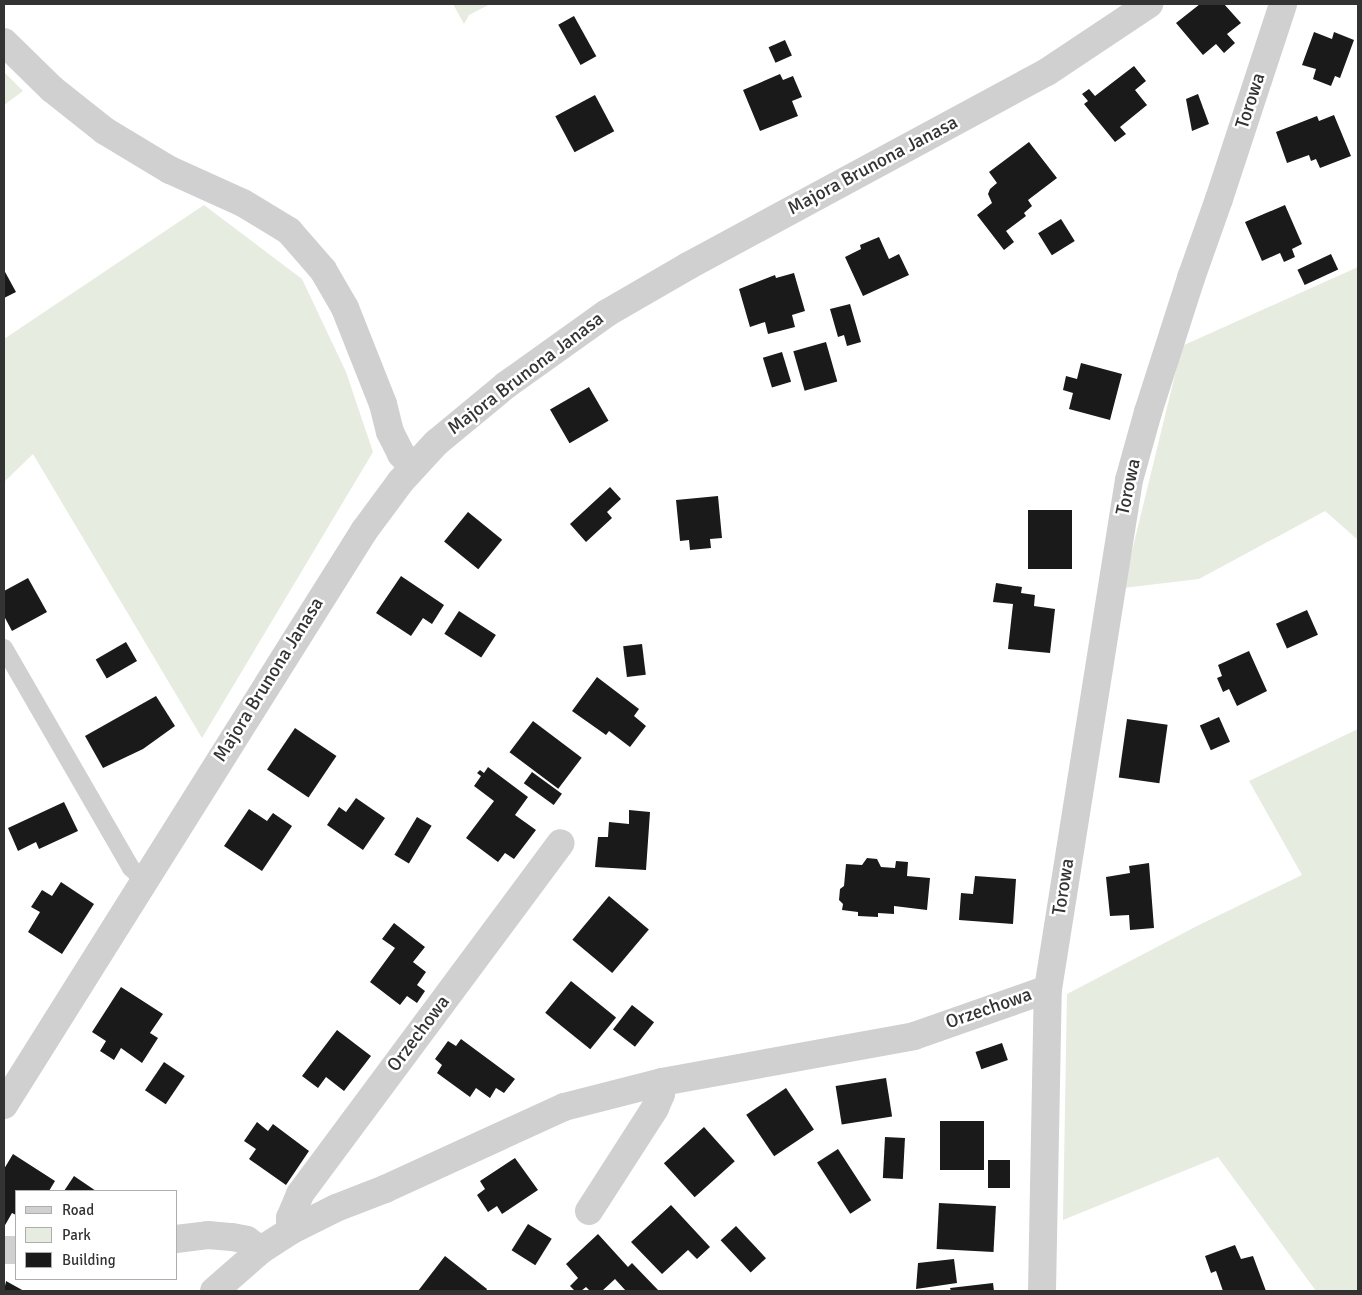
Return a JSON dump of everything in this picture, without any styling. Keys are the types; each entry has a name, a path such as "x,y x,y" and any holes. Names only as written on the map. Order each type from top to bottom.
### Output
{"street":[{"name":"Majora Brunona Janasa","path":"4,1105 364,531 413,467 476,408 536,362 607,313 688,266 1047,72 1149,4"},
{"name":"Torowa","path":"1048,988 1129,480 1148,412 1191,278 1283,4"},
{"path":"4,42 52,89 104,131 170,170 243,203 289,231 324,270 345,308 383,404 390,432 401,454 413,467"},
{"name":"Orzechowa","path":"290,1231 291,1212 300,1194 561,843"},
{"name":"Orzechowa","path":"214,1291 261,1250 290,1231 336,1208 385,1189 564,1106 662,1082 914,1036 1048,988 1042,1291"},
{"path":"590,1211 655,1108 662,1082"},
{"path":"178,1239 208,1235 232,1237 247,1240 261,1250"}],"lane":[{"path":"4,648 131,868 144,880"}],"green space":[{"path":"453,4 490,4 469,15 464,24"},
{"path":"4,72 23,91 4,105"},
{"path":"204,205 302,279 346,372 373,452 202,738 33,454 4,482 4,339"},
{"path":"1358,267 1358,540 1325,511 1199,579 1123,588 1182,346"},
{"path":"1358,729 1358,1291 1316,1291 1218,1157 1063,1220 1067,994 1199,925 1302,875 1249,781"}],"building":[{"path":"1200,4 1224,4 1241,23 1227,34 1235,43 1224,53 1216,44 1203,55 1176,23"},
{"path":"574,16 596,56 581,65 558,25"},
{"path":"1314,32 1332,39 1334,32 1354,40 1340,78 1335,76 1331,86 1313,79 1316,69 1302,65"},
{"path":"785,40 792,56 775,63 769,47"},
{"path":"1134,66 1146,81 1135,90 1147,105 1120,127 1126,134 1115,142 1084,104 1088,101 1082,94 1089,89 1095,96"},
{"path":"780,74 783,80 793,76 802,97 792,101 798,116 760,131 743,90"},
{"path":"1198,94 1209,124 1192,131 1186,99"},
{"path":"595,95 614,131 575,152 555,116"},
{"path":"1334,115 1351,156 1320,168 1316,159 1311,161 1309,155 1287,163 1276,132 1317,116 1319,121"},
{"path":"1029,142 1057,178 1028,200 1032,206 1024,213 1026,216 1006,231 1014,242 1004,250 977,215 992,203 988,194 990,189 997,183 989,172"},
{"path":"1285,205 1302,244 1292,249 1295,257 1284,262 1280,253 1262,261 1245,222"},
{"path":"1061,219 1075,241 1052,255 1038,233"},
{"path":"879,237 889,259 899,254 909,275 863,296 845,257 861,249 860,245"},
{"path":"1331,254 1338,269 1305,285 1297,270"},
{"path":"4,270 16,292 4,298"},
{"path":"794,273 805,311 792,315 795,327 768,334 765,322 750,327 739,289 775,275 776,278"},
{"path":"850,304 861,342 847,346 844,335 838,337 830,309"},
{"path":"826,342 837,381 805,391 793,351"},
{"path":"782,352 791,382 772,387 763,358"},
{"path":"1081,363 1122,374 1110,420 1069,409 1073,393 1063,390 1066,376 1077,379"},
{"path":"589,387 608,421 570,443 550,410"},
{"path":"610,487 621,499 607,512 612,518 586,542 570,524"},
{"path":"718,496 722,538 710,539 711,548 690,550 689,540 680,541 676,500"},
{"path":"1028,510 1072,510 1072,569 1028,569"},
{"path":"468,512 502,540 478,569 444,542"},
{"path":"401,576 444,605 432,624 423,618 411,636 376,613"},
{"path":"28,578 47,612 12,631 4,616 4,591"},
{"path":"996,583 1022,587 1021,593 1035,595 1034,606 1055,609 1050,653 1008,649 1013,604 993,602"},
{"path":"1307,610 1318,635 1287,648 1276,624"},
{"path":"459,611 496,635 481,658 444,634"},
{"path":"126,642 137,661 107,679 96,660"},
{"path":"642,644 646,675 627,677 623,646"},
{"path":"1249,651 1267,691 1237,706 1229,689 1223,692 1217,678 1222,676 1218,665"},
{"path":"597,677 639,709 634,716 646,726 630,747 609,731 606,735 572,711"},
{"path":"156,696 175,726 143,749 103,768 85,736"},
{"path":"1219,717 1230,742 1211,750 1200,726"},
{"path":"1127,719 1168,725 1159,783 1119,777"},
{"path":"533,721 582,758 558,789 510,752"},
{"path":"295,728 336,756 308,797 267,769"},
{"path":"488,767 528,797 515,815 536,830 514,859 505,853 498,862 466,838 494,801 474,786 481,776 477,773 480,770 484,773"},
{"path":"532,772 562,794 554,805 524,783"},
{"path":"356,798 385,818 363,850 327,825 339,807 346,812"},
{"path":"64,802 78,831 39,849 36,842 18,851 8,828"},
{"path":"249,809 267,821 273,813 292,826 262,871 224,846"},
{"path":"629,810 650,812 646,870 595,867 598,837 608,837 609,822 629,824"},
{"path":"417,817 432,826 409,863 394,855"},
{"path":"867,858 877,859 881,867 895,868 896,861 908,862 907,876 930,878 927,910 894,906 894,914 878,913 878,917 858,916 858,912 842,910 843,904 839,900 840,889 844,886 846,864 862,865"},
{"path":"1149,863 1154,928 1130,930 1129,915 1110,916 1106,877 1130,873 1129,866"},
{"path":"975,876 1016,879 1013,924 959,920 961,893 973,894"},
{"path":"61,882 94,904 62,954 28,932 40,912 31,907 42,890 52,896"},
{"path":"609,896 649,929 612,973 572,940"},
{"path":"394,923 425,947 413,962 426,972 417,985 425,991 417,1003 407,996 400,1005 370,982 395,948 382,939"},
{"path":"571,981 616,1018 590,1049 545,1013"},
{"path":"121,987 163,1014 150,1033 158,1038 142,1063 121,1048 114,1060 100,1051 106,1041 92,1032"},
{"path":"632,1005 654,1022 635,1047 613,1029"},
{"path":"337,1030 371,1056 344,1091 326,1077 318,1088 302,1076"},
{"path":"461,1039 515,1079 504,1093 496,1088 490,1098 476,1088 470,1097 437,1073 442,1065 435,1059 448,1041 456,1046"},
{"path":"1002,1043 1008,1060 981,1069 976,1052"},
{"path":"164,1062 185,1076 166,1104 145,1090"},
{"path":"886,1078 892,1117 842,1124 836,1086"},
{"path":"786,1088 814,1129 774,1156 746,1115"},
{"path":"940,1121 984,1121 984,1170 940,1170"},
{"path":"257,1122 268,1131 273,1124 309,1151 286,1185 249,1159 256,1149 244,1141"},
{"path":"704,1127 735,1161 695,1197 664,1163"},
{"path":"885,1137 905,1138 903,1179 883,1178"},
{"path":"838,1149 871,1200 850,1214 817,1163"},
{"path":"13,1154 55,1181 50,1190 15,1190 15,1214 12,1213 4,1227 4,1169"},
{"path":"515,1158 538,1190 502,1214 497,1206 488,1212 477,1195 485,1189 480,1181"},
{"path":"988,1160 1010,1160 1010,1188 988,1188"},
{"path":"74,1176 95,1190 65,1190"},
{"path":"939,1203 996,1206 994,1252 937,1249"},
{"path":"671,1205 710,1247 697,1259 688,1250 662,1274 631,1242"},
{"path":"528,1224 552,1239 535,1265 512,1250"},
{"path":"736,1226 766,1258 751,1273 721,1240"},
{"path":"598,1234 628,1267 632,1263 659,1291 626,1291 615,1279 602,1291 590,1291 586,1287 581,1291 575,1291 570,1286 578,1278 566,1264"},
{"path":"1235,1245 1241,1259 1253,1256 1266,1291 1223,1291 1216,1271 1211,1273 1205,1256"},
{"path":"445,1256 487,1289 486,1291 418,1291"},
{"path":"954,1259 957,1283 916,1289 918,1263"},
{"path":"6,1281 24,1291 4,1291"},
{"path":"993,1283 994,1291 951,1291 950,1288"}]}
